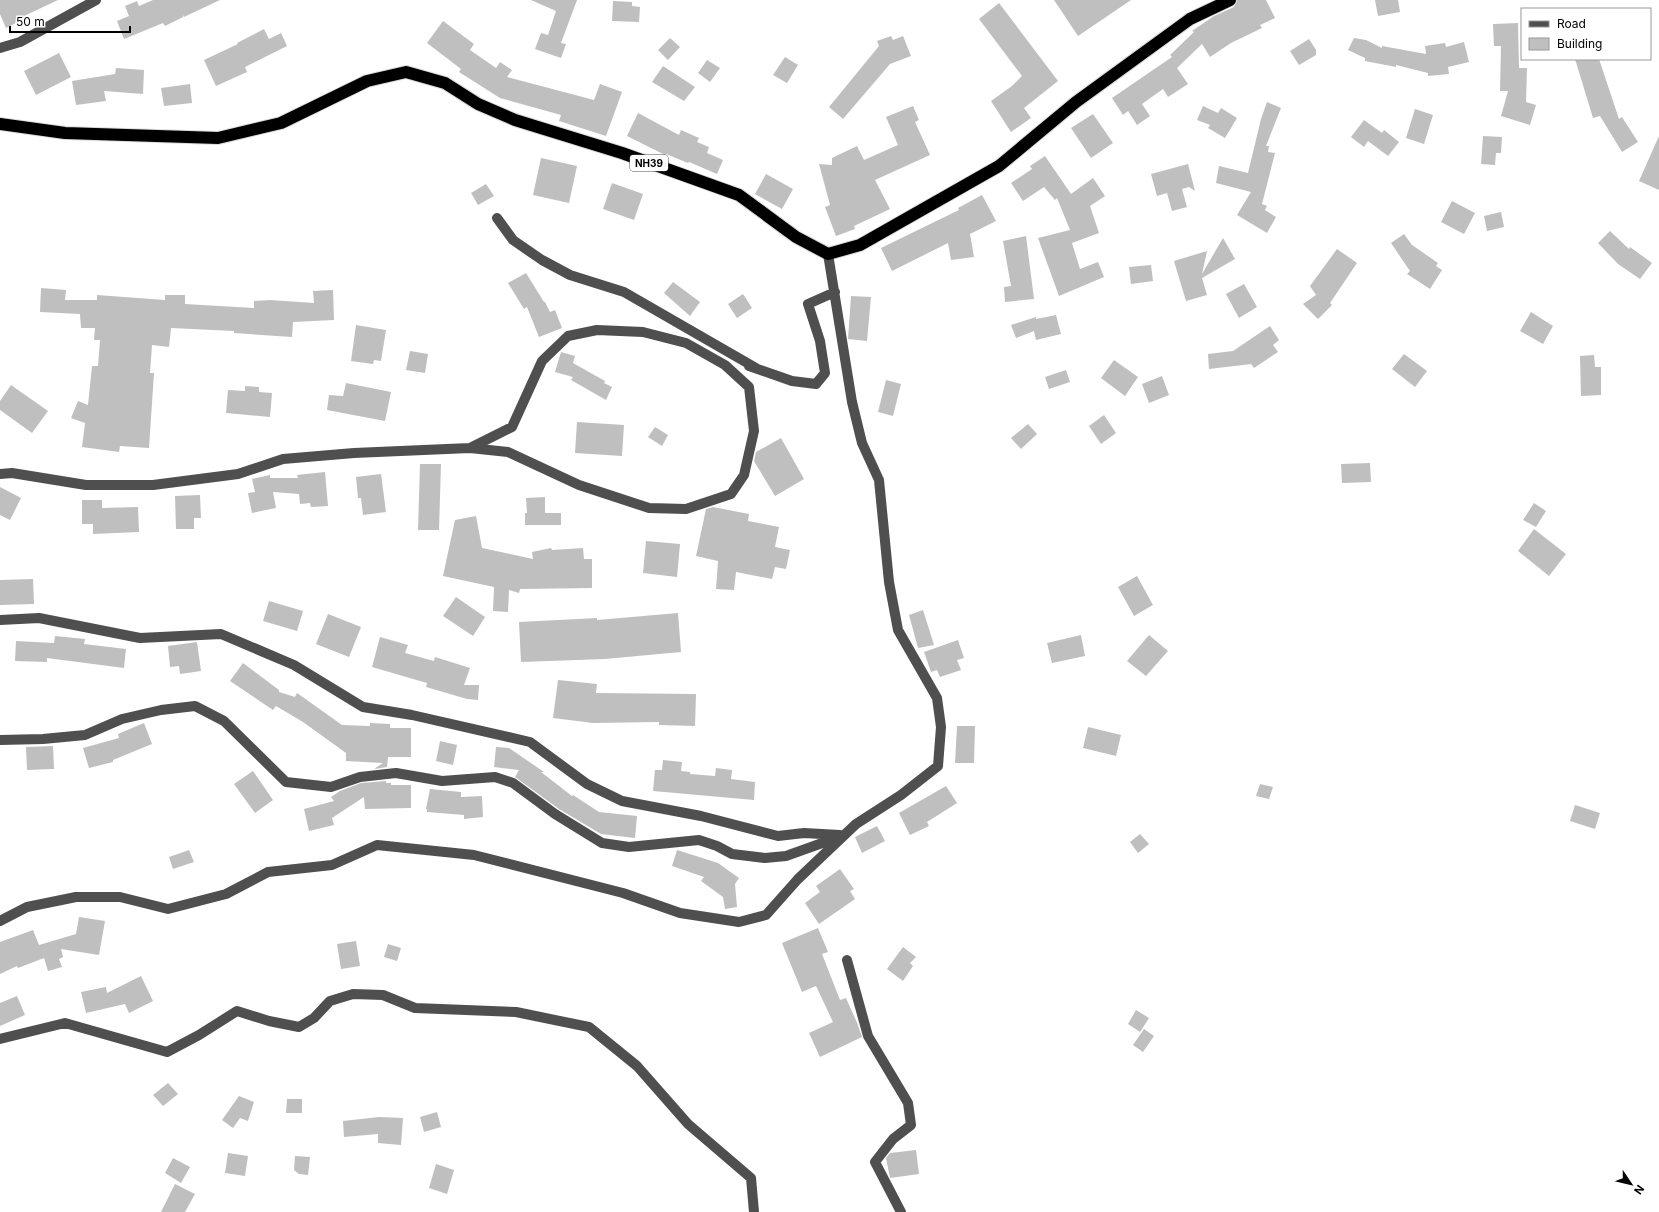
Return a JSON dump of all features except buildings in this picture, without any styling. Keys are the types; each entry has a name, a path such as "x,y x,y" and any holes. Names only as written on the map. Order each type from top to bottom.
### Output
{"highway":[{"path":"828,254 860,244 1000,166 1076,102 1173,31 1190,19 1230,0"},
{"name":"NH39","path":"0,124 65,133 218,138 280,123 367,81 406,72 445,83 478,104 515,120 622,153 739,195 796,237 828,254"}],"street":[{"path":"0,48 20,42 96,0"},
{"path":"497,218 513,240 542,260 570,275 624,292 756,368"},
{"path":"0,921 27,907 76,897 120,897 168,909 226,894 268,872 332,865 377,845 474,855 623,893 680,913 739,922 766,916 798,879 856,824 901,795 938,766 941,727 937,698 898,630 889,582 879,480 862,443 852,402 828,254"},
{"path":"470,448 512,427 542,361 568,336 597,330 643,332 686,343 792,381 816,384 825,373 820,342 808,304 835,292"},
{"path":"0,474 12,474 86,485 153,485 238,474 283,459 347,454 470,448 508,452 579,485 649,508 686,509 731,494 744,475 754,431 749,387 725,365 686,343"},
{"path":"0,620 39,618 140,638 221,634 294,665 363,707 412,715 530,742 587,784 622,801 701,816 778,836 804,832 844,835"},
{"path":"0,740 43,739 85,735 122,719 161,710 195,706 224,721 286,782 330,787 360,777 396,774 442,781 495,777 513,783 554,814 602,843 629,847 699,840 717,846 732,854 765,858 786,856 844,835"},
{"path":"847,960 868,1036 908,1103 911,1125 893,1139 875,1162 901,1212"},
{"path":"0,1039 65,1023 167,1052 199,1035 237,1011 269,1021 299,1027 314,1018 330,1001 353,994 383,996 416,1008 516,1012 589,1027 637,1066 688,1124 751,1178 754,1212"}]}
